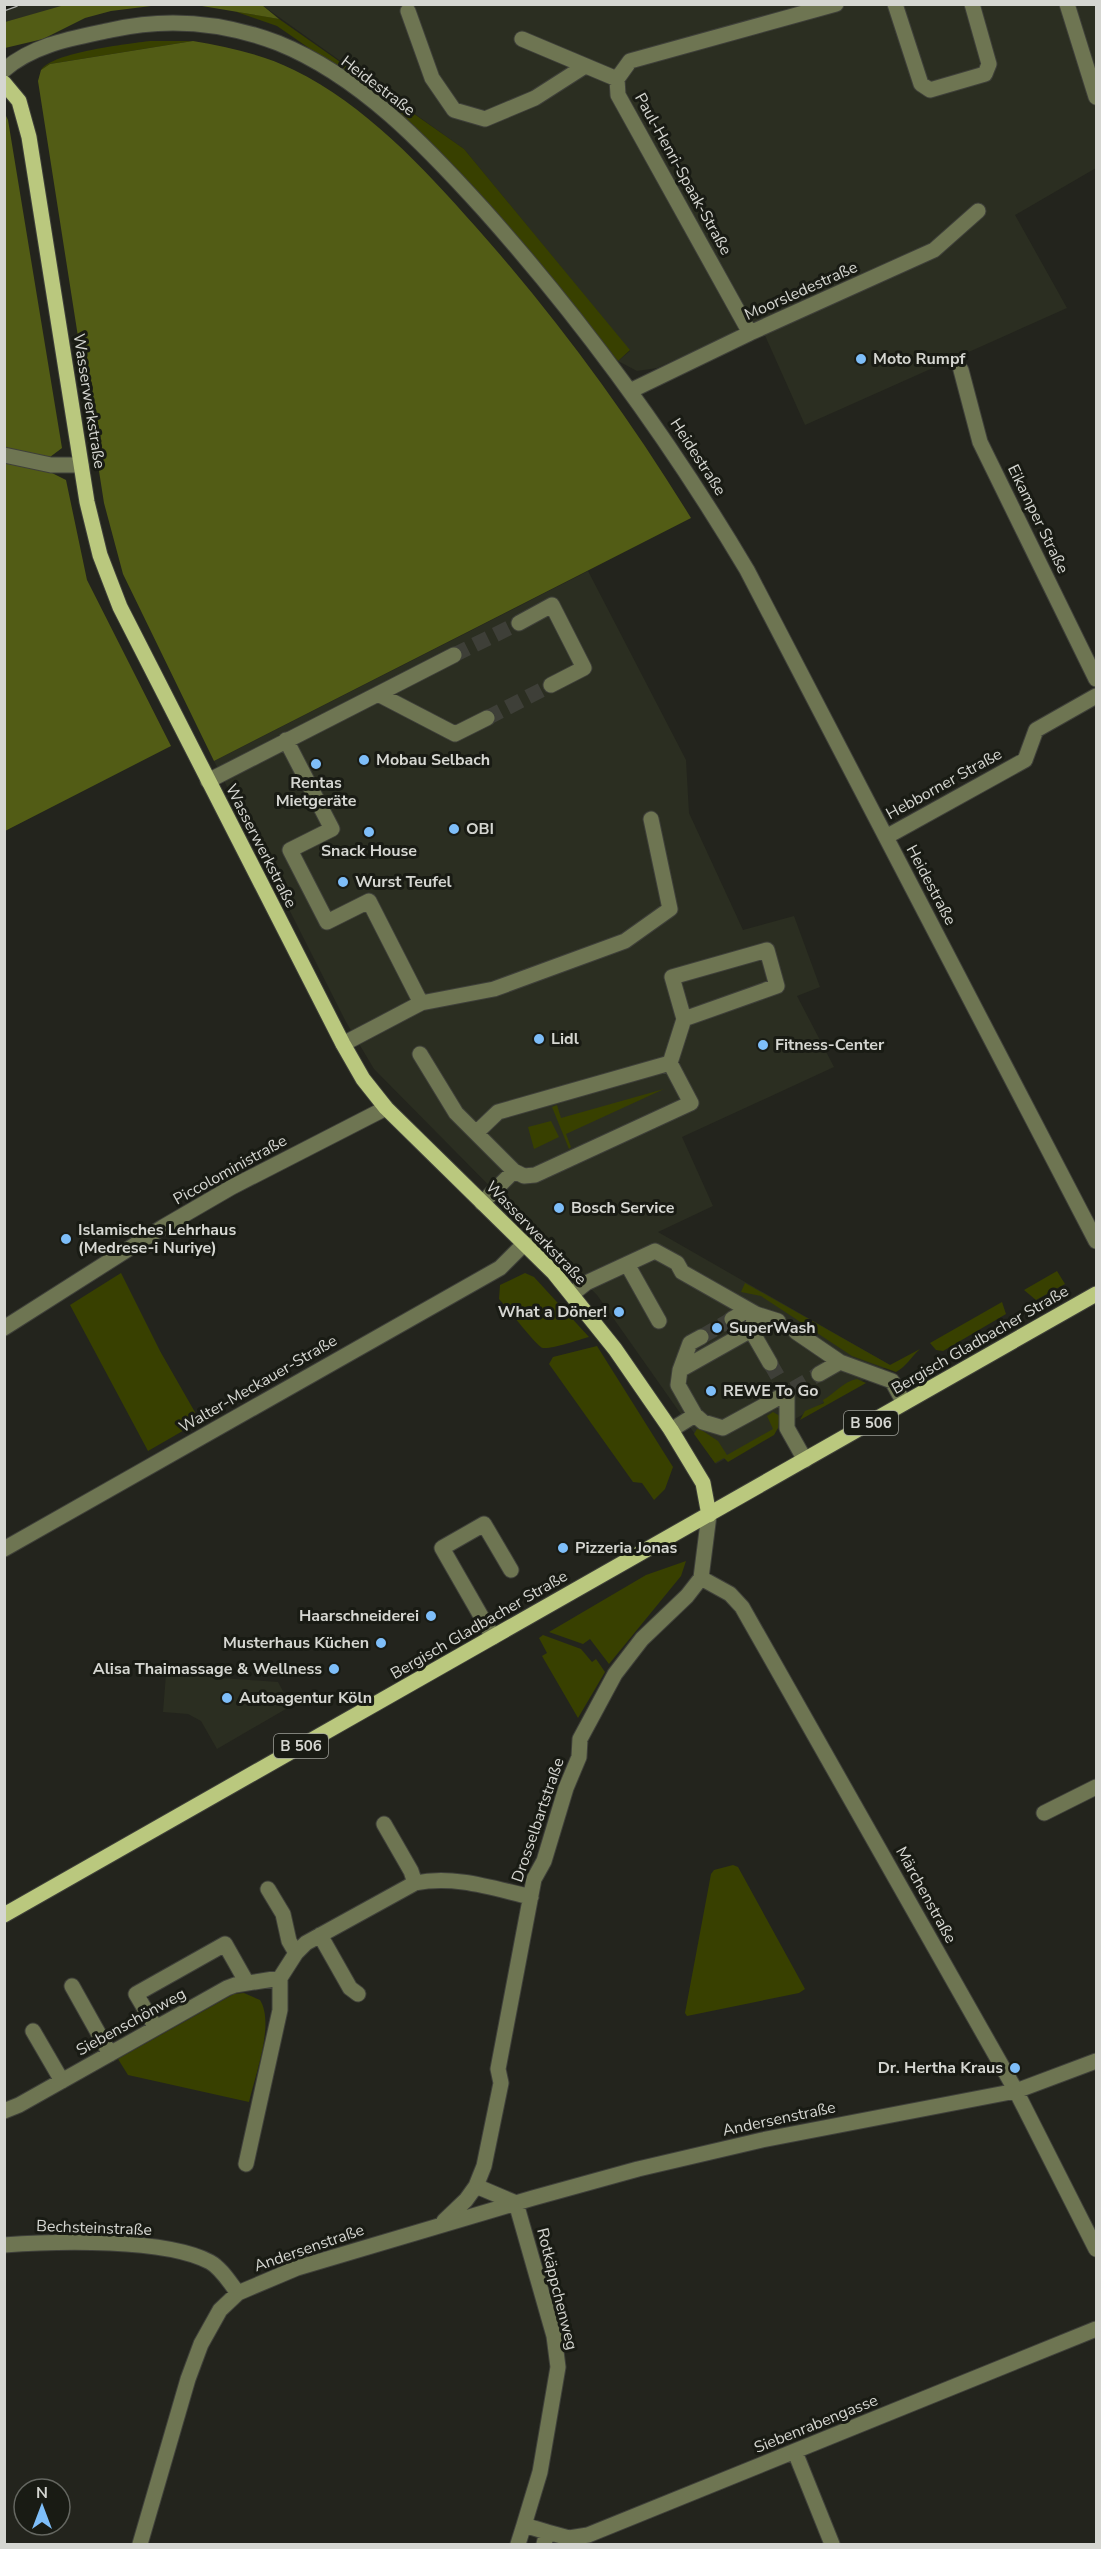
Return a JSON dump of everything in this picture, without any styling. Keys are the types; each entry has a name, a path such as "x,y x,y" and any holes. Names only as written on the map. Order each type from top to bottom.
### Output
{"main road":[{"name":"Wasserwerkstraße","path":"4,83 19,101 29,137 93,529 120,607 343,1044 363,1078 386,1108 525,1243 572,1294 615,1349 671,1430 703,1483 709,1515"},
{"name":"Bergisch Gladbacher Straße","path":"4,1915 1096,1294"}],"street":[{"name":"Paul-Henri-Spaak-Straße","path":"750,333 618,95 616,80 630,61 836,4"},
{"path":"895,4 921,84 930,90 985,74 989,64 972,4"},
{"path":"1067,4 1096,97"},
{"path":"408,11 432,78 454,110 485,119 535,98 585,66"},
{"name":"Heidestraße","path":"4,70 36,50 66,40 120,28 173,22 225,27 280,44 360,92 389,115 444,166 566,306 630,391 666,440 747,570 1096,1240"},
{"path":"522,39 616,80"},
{"name":"Moorsledestraße","path":"630,391 750,333 934,250 978,211"},
{"name":"Eikamper Straße","path":"961,370 980,442 1096,679"},
{"path":"4,455 51,465 81,465"},
{"path":"519,623 552,605 584,668 551,685"},
{"path":"208,780 454,655"},
{"path":"378,694 455,734 486,718"},
{"name":"Hebborner Straße","path":"886,837 1025,760 1036,730 1096,696"},
{"path":"286,740 332,829 290,850 327,922 369,901 422,1004"},
{"path":"343,1044 422,1004 494,989 625,941 670,909 651,819"},
{"path":"420,1054 456,1113 514,1171 524,1176 535,1174 691,1103 670,1063 684,1019 672,977 767,950 777,986 684,1019"},
{"path":"476,1133 498,1112 670,1063"},
{"name":"Piccoloministraße","path":"4,1328 163,1227 232,1187 386,1108"},
{"path":"482,1203 514,1171"},
{"name":"Walter-Meckauer-Straße","path":"4,1550 500,1268 525,1243"},
{"path":"572,1294 586,1282 655,1251 677,1263 682,1272 752,1312 778,1321"},
{"path":"627,1264 659,1321"},
{"path":"732,1319 752,1312"},
{"path":"752,1312 751,1330 770,1363"},
{"path":"680,1370 751,1330"},
{"path":"796,1332 840,1362 892,1381 904,1403"},
{"path":"701,1337 690,1343 680,1370 678,1385 695,1415 703,1422 723,1428 787,1388 787,1428 805,1460"},
{"path":"819,1374 840,1362"},
{"path":"671,1430 695,1415"},
{"path":"701,1578 709,1515"},
{"path":"493,1637 442,1548 484,1524 511,1570"},
{"name":"Drosselbartstraße","path":"434,2227 452,2216 476,2186 484,2166 501,2083 498,2069 534,1879 544,1861 566,1788 579,1757 580,1739 615,1674 642,1639 687,1596 701,1578"},
{"name":"Märchenstraße","path":"701,1578 730,1593 742,1607 1016,2091 1096,2249"},
{"path":"1044,1814 1096,1787"},
{"path":"384,1824 411,1871 415,1883"},
{"path":"246,2164 280,2010 280,1978 296,1953 306,1943 415,1883 449,1879 531,1897"},
{"path":"268,1889 283,1914 289,1941 296,1953"},
{"path":"320,1935 350,1988 358,1994"},
{"path":"156,2028 136,1994 225,1944 247,1983"},
{"name":"Siebenschönweg","path":"4,2110 19,2106 227,1988 280,1978"},
{"path":"72,1986 110,2054"},
{"path":"33,2031 62,2081"},
{"name":"Andersenstraße","path":"140,2544 188,2379 201,2344 220,2310 238,2293 297,2268 638,2169 762,2140 1016,2091 1096,2061"},
{"path":"476,2186 516,2203"},
{"name":"Rotkäppchenweg","path":"516,2203 554,2336 558,2367 540,2472 518,2544"},
{"name":"Bechsteinstraße","path":"4,2245 98,2243 166,2248 195,2255 213,2264 238,2293"},
{"name":"Siebenrabengasse","path":"545,2538 588,2535 1096,2329"},
{"path":"795,2452 832,2544"},
{"path":"524,2525 545,2538"}],"shaded area":[{"path":"5,5 68,5 5,22"},
{"path":"262,5 1096,5 1096,168 1015,215 1067,308 805,425 759,322 657,368 637,371 618,361 630,351 464,149"},
{"path":"588,571 686,760 689,813 743,930 794,916 820,987 797,996 834,1067 682,1137 713,1206 658,1232 890,1365 716,1464 597,1295 374,1069 346,1022 214,761"},
{"path":"166,1674 278,1682 291,1706 217,1749 201,1721 188,1714 163,1712"}],"green space":[{"path":"68,4 159,5 111,11 85,18 43,39 5,48 5,22"},
{"path":"196,5 262,5 279,19"},
{"path":"234,11 279,19 464,149 630,350 618,361 527,248 447,159 364,86 277,26"},
{"path":"150,41 193,41 50,64 41,70 48,64 60,58 75,54"},
{"path":"193,41 257,55 282,64 320,84 369,119 414,160 505,260 562,331 642,441 691,518 214,761 123,574 104,503 38,81 41,70 50,64"},
{"path":"4,112 8,120 62,448 50,457 52,473 66,480 87,580 171,746 5,831"},
{"path":"664,1089 566,1134 571,1147 569,1149 552,1107 557,1105 561,1118"},
{"path":"551,1121 559,1137 534,1149 528,1127"},
{"path":"1057,1271 1065,1284 1036,1300 1024,1290"},
{"path":"121,1273 160,1351 200,1421 148,1451 70,1305"},
{"path":"525,1273 534,1277 589,1337 547,1348 543,1348 535,1341 499,1299 500,1285"},
{"path":"745,1283 890,1365 920,1349 896,1372 852,1356 761,1296 741,1292"},
{"path":"1002,1302 1006,1314 943,1351 936,1350 930,1343"},
{"path":"597,1346 673,1467 665,1489 654,1500 642,1483 633,1482 549,1364 553,1357"},
{"path":"857,1379 866,1383 800,1420 805,1411 824,1403 823,1400 843,1385"},
{"path":"773,1412 780,1416 774,1435 728,1462 724,1458 715,1463 694,1434 697,1429 700,1429 718,1441 727,1455 773,1429 767,1416"},
{"path":"686,1561 681,1576 609,1664 590,1639 583,1644 549,1632 646,1575"},
{"path":"543,1635 581,1649 592,1662 596,1659 605,1672 578,1718 542,1656 547,1653 539,1638"},
{"path":"733,1865 738,1867 805,1989 799,1993 687,2016 685,2013 711,1874 714,1870"},
{"path":"244,1993 260,2000 265,2022 265,2036 249,2102 128,2075 118,2059 234,1994"}],"tunnel":[{"path":"454,655 519,623"},
{"path":"487,718 551,685"},
{"path":"701,1337 732,1319"},
{"path":"770,1363 781,1382"},
{"path":"793,1389 819,1374"}],"railway":[{"path":"4,8 15,4"}],"place":[{"name":"Moto Rumpf","path":"861,359"},
{"name":"Mobau Selbach","path":"364,760"},
{"name":"Rentas Mietgeräte","path":"316,764"},
{"name":"OBI","path":"454,829"},
{"name":"Snack House","path":"369,832"},
{"name":"Wurst Teufel","path":"343,882"},
{"name":"Lidl","path":"539,1039"},
{"name":"Fitness-Center","path":"763,1045"},
{"name":"Bosch Service","path":"559,1208"},
{"name":"Islamisches Lehrhaus (Medrese-i Nuriye)","path":"66,1239"},
{"name":"What a Döner!","path":"619,1312"},
{"name":"SuperWash","path":"717,1328"},
{"name":"REWE To Go","path":"711,1391"},
{"name":"Pizzeria Jonas","path":"563,1548"},
{"name":"Haarschneiderei","path":"431,1616"},
{"name":"Musterhaus Küchen","path":"381,1643"},
{"name":"Alisa Thaimassage & Wellness","path":"334,1669"},
{"name":"Autoagentur Köln","path":"227,1698"},
{"name":"Dr. Hertha Kraus","path":"1015,2068"}]}
